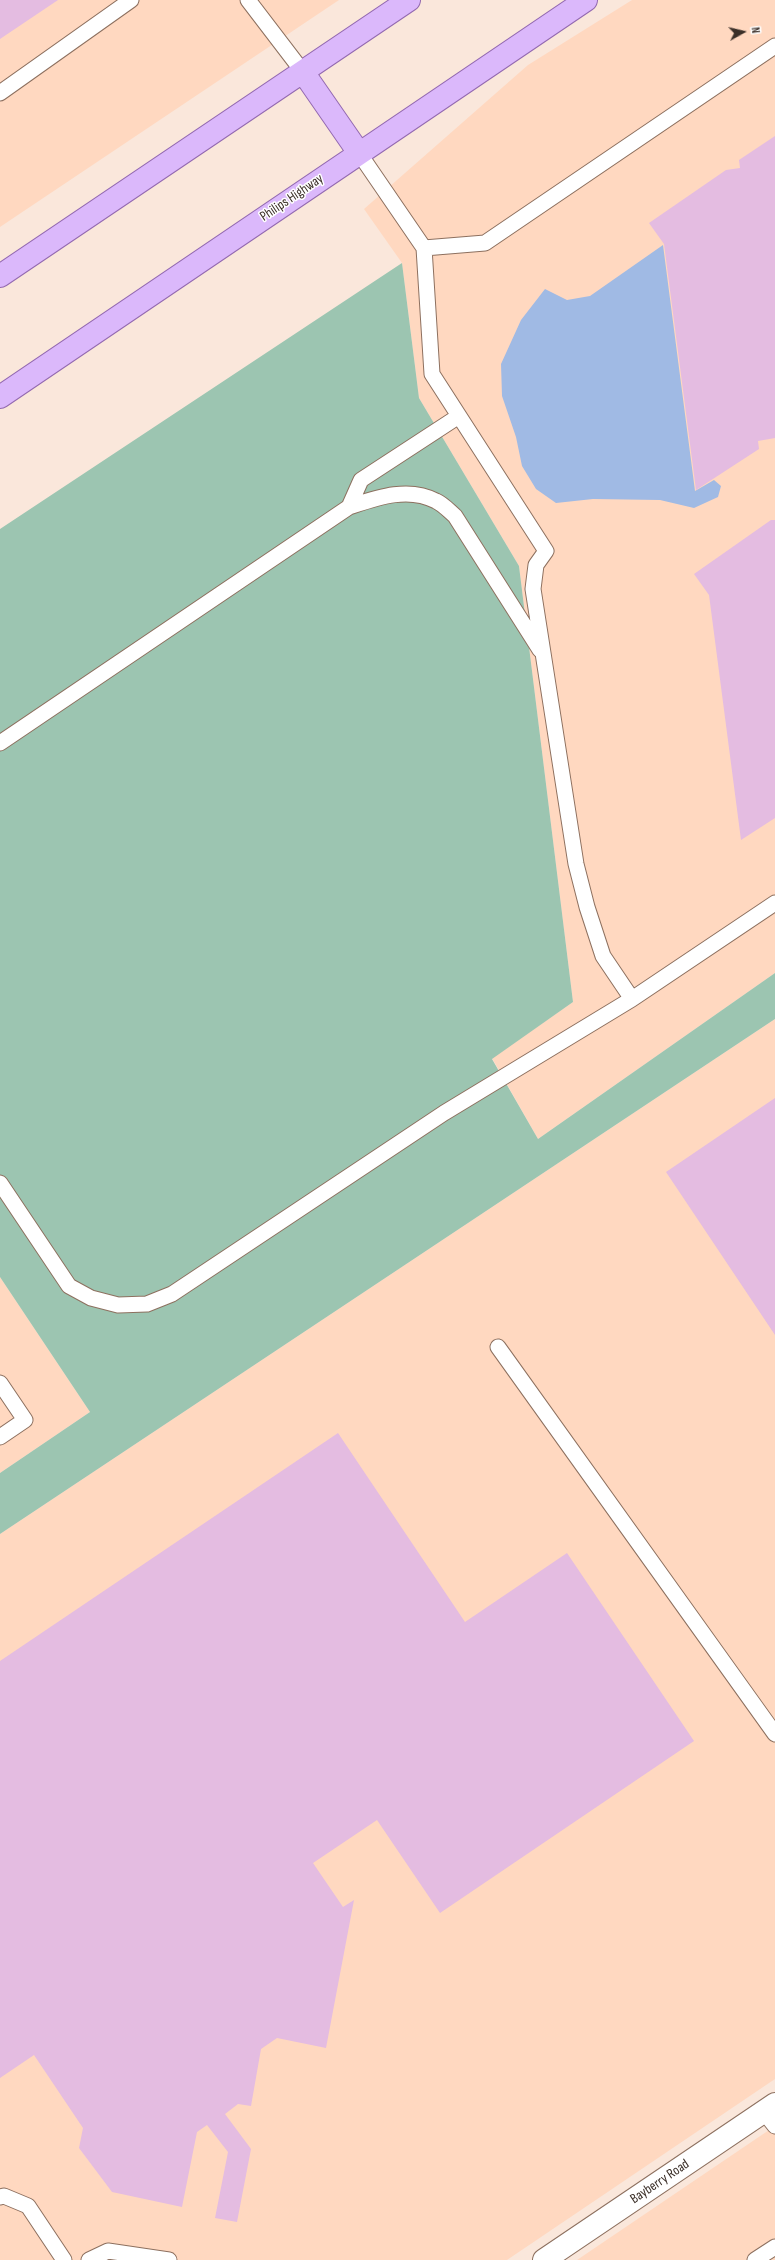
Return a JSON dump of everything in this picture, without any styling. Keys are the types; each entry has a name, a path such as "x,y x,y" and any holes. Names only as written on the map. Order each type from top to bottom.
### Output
{"main road":[{"path":"0,276 409,0"},
{"name":"Philips Highway","path":"0,398 586,0"},
{"path":"303,72 359,153"}],"street":[{"name":"Bayberry Road","path":"544,2260 771,2114"}],"lane":[{"path":"0,94 131,0"},
{"path":"248,0 303,72"},
{"path":"424,248 485,243 775,46"},
{"path":"359,153 424,248 432,374 546,551 536,565 534,589 576,864 587,907 603,956 632,999"},
{"path":"349,507 361,480 459,416"},
{"path":"0,743 349,507 383,495 412,494 435,500 455,516 544,657"},
{"path":"0,1183 69,1286 91,1298 118,1305 147,1304 172,1294 444,1113 632,999 775,903"},
{"path":"498,1347 775,1734"},
{"path":"0,1383 25,1420 0,1437"},
{"path":"0,2197 4,2196 28,2206 64,2260"},
{"path":"754,2260 775,2247"},
{"path":"89,2260 108,2251 169,2260"}],"shaded area":[{"path":"0,0 339,0 0,227"},
{"path":"632,0 775,0 775,973 538,1139 492,1058 573,1002 519,566 419,398 402,263 364,209 528,65"},
{"path":"775,1019 775,2079 507,2260 0,2260 0,1534"},
{"path":"0,1277 90,1412 0,1473"},
{"path":"775,2126 775,2260 577,2260"}],"green space":[{"path":"402,263 419,398 519,566 573,1002 492,1059 538,1139 775,973 775,1019 0,1534 0,1473 90,1412 0,1277 0,529"}],"water":[{"path":"663,245 695,491 714,480 721,486 718,497 694,508 660,500 593,499 556,503 536,489 522,466 516,437 502,396 501,364 521,320 545,289 567,300 590,296"}],"building":[{"path":"0,0 58,0 0,39"},
{"path":"775,136 775,438 758,441 759,449 696,490 664,244 649,223 726,170 740,168 739,160"},
{"path":"771,520 775,520 775,818 741,840 709,595 694,574"},
{"path":"775,1098 775,1335 666,1172"},
{"path":"338,1433 465,1622 567,1553 694,1741 440,1913 377,1820 313,1863 343,1907 354,1900 326,2048 277,2038 261,2049 251,2106 238,2104 225,2114 251,2149 237,2222 215,2218 228,2152 207,2125 197,2132 182,2207 112,2192 79,2148 83,2128 34,2055 0,2078 0,1661"}]}
